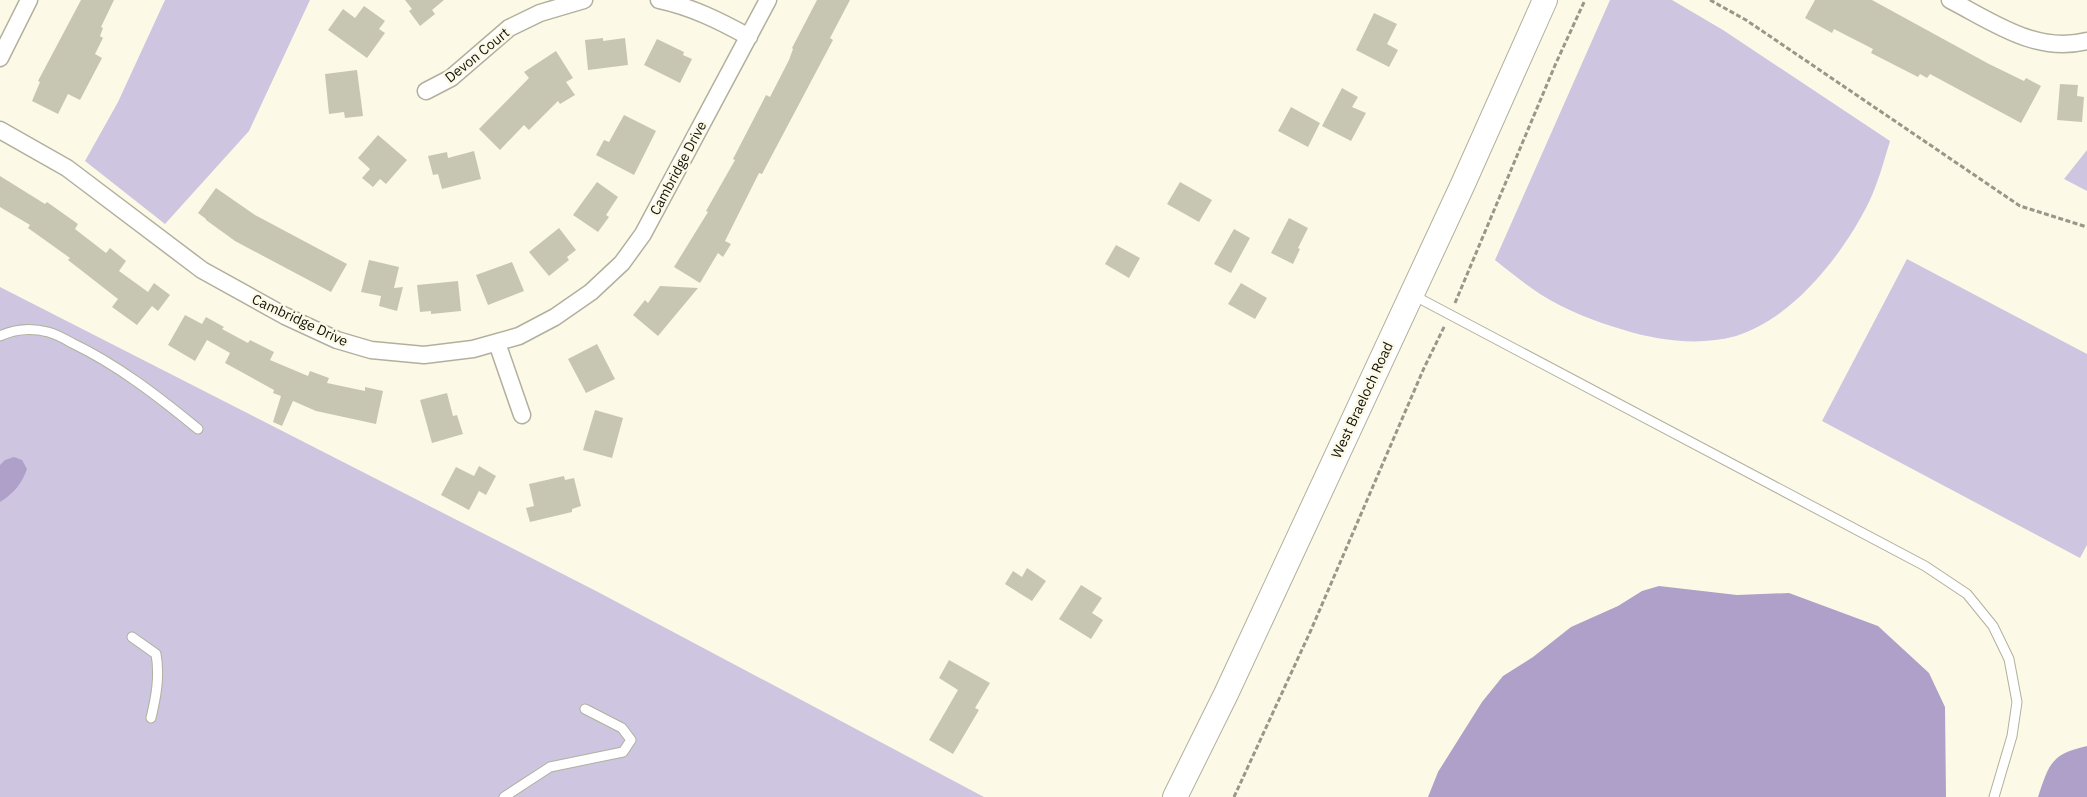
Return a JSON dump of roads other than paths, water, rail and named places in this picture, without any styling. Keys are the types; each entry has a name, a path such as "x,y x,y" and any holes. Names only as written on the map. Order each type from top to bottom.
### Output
{"street":[{"path":"0,58 29,0"},
{"name":"Devon Court","path":"426,91 451,78 509,28 540,13 584,0"},
{"path":"659,0 681,4 709,15 749,37"},
{"name":"Cambridge Drive","path":"0,130 66,168 202,270 285,316 337,340 371,350 424,355 473,349 519,336 555,317 591,292 622,263 643,234 768,0"},
{"name":"West Braeloch Road","path":"1175,797 1226,694 1545,0"},
{"path":"1950,0 2025,39 2052,45 2087,41"},
{"path":"496,343 522,415"}],"lane":[{"path":"1411,294 1925,566 1967,594 1993,626 2009,659 2017,702 2012,736 1994,797"},
{"path":"0,336 11,331 28,329 49,332 97,355 178,412 198,429"},
{"path":"132,637 156,654 159,669 156,697 151,718"},
{"path":"504,797 550,767 623,752 631,740 622,728 585,709"}]}
